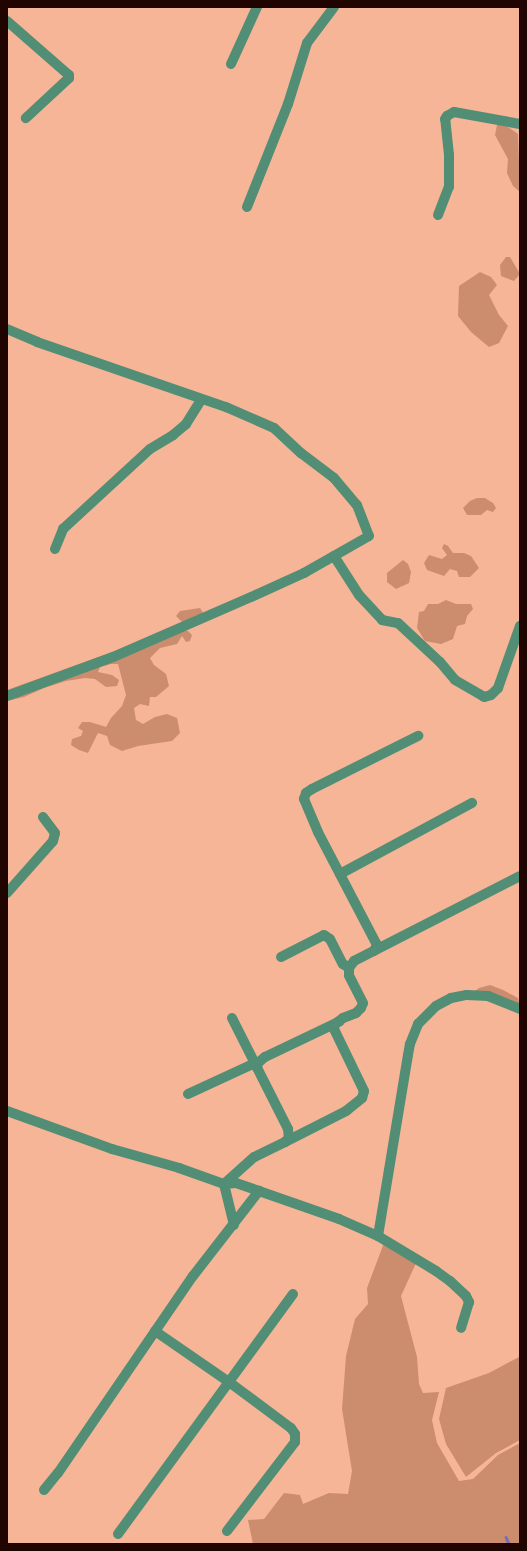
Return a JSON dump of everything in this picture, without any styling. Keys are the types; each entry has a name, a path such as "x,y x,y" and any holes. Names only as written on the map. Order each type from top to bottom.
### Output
{"street":[{"path":"231,64 257,7"},
{"path":"247,207 288,104 307,43 334,7"},
{"path":"7,21 66,72 69,78 26,118"},
{"path":"438,215 449,187 449,155 445,119 447,116 454,112 520,124"},
{"path":"7,329 37,342 201,400 226,407 274,428 301,453 334,478 357,505 369,537 291,579 113,657 7,696"},
{"path":"55,549 63,529 150,449 161,444 186,424 201,400"},
{"path":"334,556 359,595 382,620 398,623 440,662 455,680 484,697 491,695 498,688 520,626"},
{"path":"374,951 377,945 306,807 304,799 306,793 418,736"},
{"path":"340,874 472,803"},
{"path":"7,892 52,841 55,833 43,817"},
{"path":"188,1094 256,1065 265,1057 356,1013 363,1003 349,974 349,968 354,961 520,876"},
{"path":"281,957 324,935 330,939 343,964 349,968"},
{"path":"378,1236 410,1044 418,1024 436,1006 451,998 467,995 488,996 520,1009"},
{"path":"232,1018 288,1129 289,1138 285,1142"},
{"path":"224,1184 254,1157 346,1111 362,1098 364,1091 334,1029 335,1024 340,1021"},
{"path":"7,1111 105,1147 160,1164 179,1168 224,1184 236,1183 259,1190 378,1236 436,1271 450,1281 466,1296 469,1302 462,1328"},
{"path":"224,1184 234,1225"},
{"path":"44,1490 193,1276 234,1225 259,1190"},
{"path":"118,1534 292,1294"},
{"path":"155,1332 229,1382 291,1428 296,1438 295,1442 227,1531"}],"shaded area":[{"path":"497,125 505,125 518,134 520,192 513,186 507,173 508,159 495,135"},
{"path":"506,257 510,257 520,274 514,281 501,276 500,265"},
{"path":"480,272 491,277 497,285 489,295 499,315 508,326 499,343 489,347 471,332 458,316 459,286"},
{"path":"477,498 485,498 493,503 496,508 493,512 487,510 481,515 467,515 463,508 470,501"},
{"path":"444,544 448,546 453,553 464,553 471,556 479,568 470,577 459,577 457,571 450,569 444,576 427,570 424,563 429,555 442,559 447,555 442,548"},
{"path":"403,560 408,564 411,572 409,583 396,589 387,582 387,573"},
{"path":"446,600 456,604 471,604 473,609 467,616 465,624 457,626 453,639 441,644 425,641 417,628 419,612 424,611 428,604 438,604"},
{"path":"200,608 204,614 183,623 176,616 180,611"},
{"path":"176,629 188,631 192,635 190,641 186,642 182,636 177,644 160,648 150,658 154,665 166,674 169,686 156,697 150,697 149,706 140,704 134,708 136,720 143,724 155,717 167,714 177,718 180,733 172,741 138,746 122,751 110,745 107,736 98,733 88,753 71,745 72,739 81,736 83,731 78,728 82,722 90,722 106,727 111,718 122,706 126,695 118,664 100,667 98,672 112,675 119,680 117,686 106,687 95,679 85,678 66,681 44,688 24,697 7,701 7,690"},
{"path":"490,985 518,998 520,1005 475,991 479,988"},
{"path":"384,1243 417,1261 401,1296 417,1357 419,1384 423,1393 439,1392 432,1420 437,1443 459,1481 473,1479 498,1455 520,1443 520,1544 253,1544 248,1520 264,1519 284,1493 300,1495 303,1504 329,1493 348,1494 352,1471 342,1409 346,1356 355,1319 368,1304 367,1288"},
{"path":"520,1345 520,1440 496,1453 466,1477 446,1444 439,1419 446,1388 489,1373 519,1357"}],"waterway":[{"path":"506,1537 509,1544"}]}
